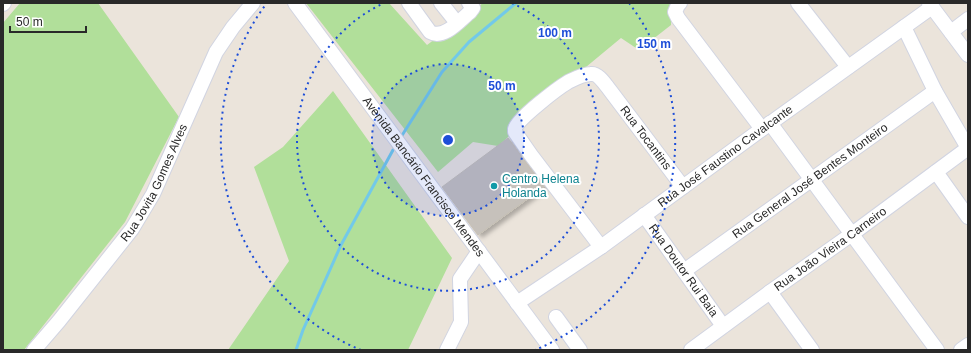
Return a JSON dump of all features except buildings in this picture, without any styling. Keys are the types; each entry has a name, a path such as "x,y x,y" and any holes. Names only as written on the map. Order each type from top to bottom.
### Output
{"street":[{"name":"Rua Jovita Gomes Alves","path":"34,350 132,229 153,194 216,52 233,27 253,3"},
{"name":"Avenida Bancário Francisco Mendes","path":"296,3 552,350"},
{"path":"409,3 430,32 434,34 448,31 470,12 472,8 469,3"},
{"path":"441,3 457,23"},
{"path":"680,3 676,9 678,18 766,126 812,179 937,350"},
{"path":"798,3 848,67"},
{"path":"930,5 968,54"},
{"name":"Rua José Faustino Cavalcante","path":"517,303 601,247 904,27 930,5"},
{"path":"951,32 968,20"},
{"path":"904,27 935,91 968,148"},
{"name":"Rua Tocantins","path":"601,247 516,134 515,129 518,124 540,103 567,83 581,76 590,74 594,74 600,79 683,187"},
{"name":"Rua General José Bentes Monteiro","path":"684,271 935,91"},
{"name":"Rua João Vieira Carneiro","path":"691,350 968,148"},
{"path":"936,172 968,217"},
{"name":"Rua Doutor Rui Baia","path":"644,215 723,326"},
{"path":"447,350 461,322 460,279 479,251"},
{"path":"770,292 812,350"},
{"path":"556,317 580,350"},
{"path":"961,350 968,345"}],"green space":[{"path":"20,3 98,3 179,117 125,222 24,350 3,350 3,23"},
{"path":"306,3 389,3 427,45 483,3 671,3 671,25 639,50 621,38 586,67 498,146 473,142 438,172"},
{"path":"333,91 452,258 408,350 228,350 289,261 254,167 283,147"}],"waterway":[{"path":"401,137 442,72 469,42 516,3"},
{"path":"296,350 303,330 341,245 393,150"}],"place":[{"name":"Centro Helena Holanda","path":"494,186"}]}
